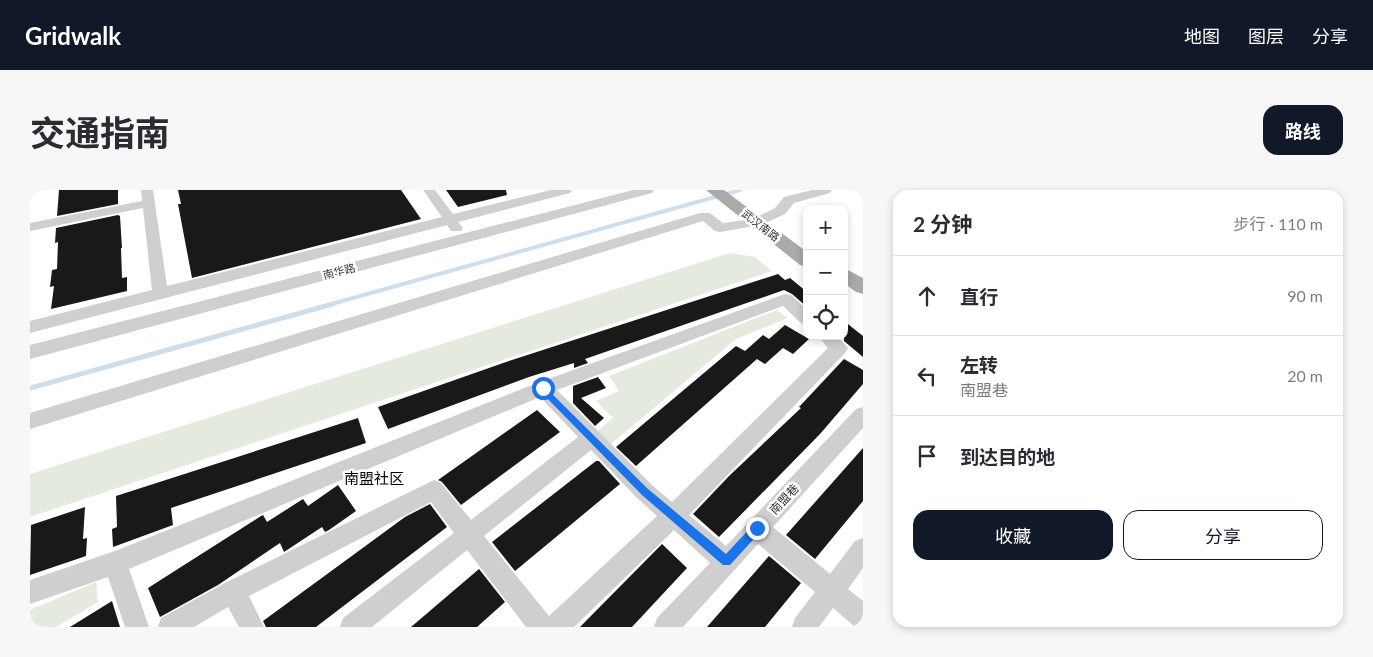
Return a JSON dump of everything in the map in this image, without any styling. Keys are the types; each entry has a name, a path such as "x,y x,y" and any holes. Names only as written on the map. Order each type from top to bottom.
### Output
{"main road":[{"name":"武汉南路","path":"714,190 803,245"},
{"name":"武汉南路","path":"727,190 803,258"},
{"path":"848,277 863,287"},
{"path":"848,293 863,303"}],"street":[{"path":"429,190 464,238"},
{"path":"30,326 566,190"},
{"name":"南华路","path":"30,352 648,190"},
{"path":"30,421 705,216 720,228 759,219 780,211 789,200 826,190"},
{"path":"30,227 148,196 160,293"},
{"path":"30,592 116,564 543,388 784,299 803,316"},
{"path":"556,627 673,516 839,348 830,340"},
{"path":"543,388 645,492 726,561"},
{"name":"南盟巷","path":"666,627 863,415"},
{"path":"352,627 592,438"},
{"path":"170,627 233,591 434,490 542,627"},
{"path":"757,528 863,617"},
{"path":"804,627 863,549"},
{"path":"116,564 138,627"},
{"path":"233,591 252,627"}],"shaded area":[{"path":"730,253 755,257 772,271 30,517 30,474"},
{"path":"777,310 788,318 736,339 610,445 596,432 613,418 596,401 619,391 609,376"},
{"path":"96,582 98,602 56,627 30,627 30,610"}],"building":[{"path":"59,190 118,190 118,204 57,216"},
{"path":"178,190 401,190 421,219 192,278 178,204 181,204"},
{"path":"446,190 506,190 507,195 458,207"},
{"path":"120,216 122,278 127,277 127,291 51,309 54,286 50,287 52,270 57,269 58,242 55,243 56,228"},
{"path":"778,274 785,280 790,278 803,289 803,304 784,290 585,359 588,363 574,368 574,363 529,377 388,429 378,407 506,362"},
{"path":"848,324 863,336 863,357 844,341 848,340"},
{"path":"785,325 803,336 803,340 808,340 793,354 783,348 765,364 757,359 636,466 616,447 736,346 745,351 763,335 769,339"},
{"path":"844,359 863,370 863,384 820,434 719,537 693,514 729,476 801,408 799,407"},
{"path":"598,377 606,388 581,398 604,418 595,426 573,403 573,386"},
{"path":"537,410 560,432 461,505 442,482 438,480"},
{"path":"358,418 366,443 171,508 173,525 113,547 112,529 117,527 116,496"},
{"path":"863,448 863,501 815,559 786,535"},
{"path":"596,461 599,461 620,484 515,571 492,542"},
{"path":"338,485 356,511 329,530 325,532 322,527 284,552 280,543 218,585 160,617 148,588 261,516 263,515 267,522 303,499 308,506"},
{"path":"430,504 447,527 316,627 266,627 263,621 405,517"},
{"path":"85,507 83,539 87,538 86,556 30,575 31,525"},
{"path":"662,544 687,568 632,627 580,627"},
{"path":"769,556 801,583 765,627 707,627"},
{"path":"479,569 505,602 477,627 411,627"},
{"path":"112,601 120,627 70,627"}],"waterway":[{"path":"328,305 740,190"},
{"path":"30,388 333,304"}],"district":[{"name":"南盟社区","path":"374,478"}],"route":[{"path":"543,388 645,492 726,561 757,528"}]}
